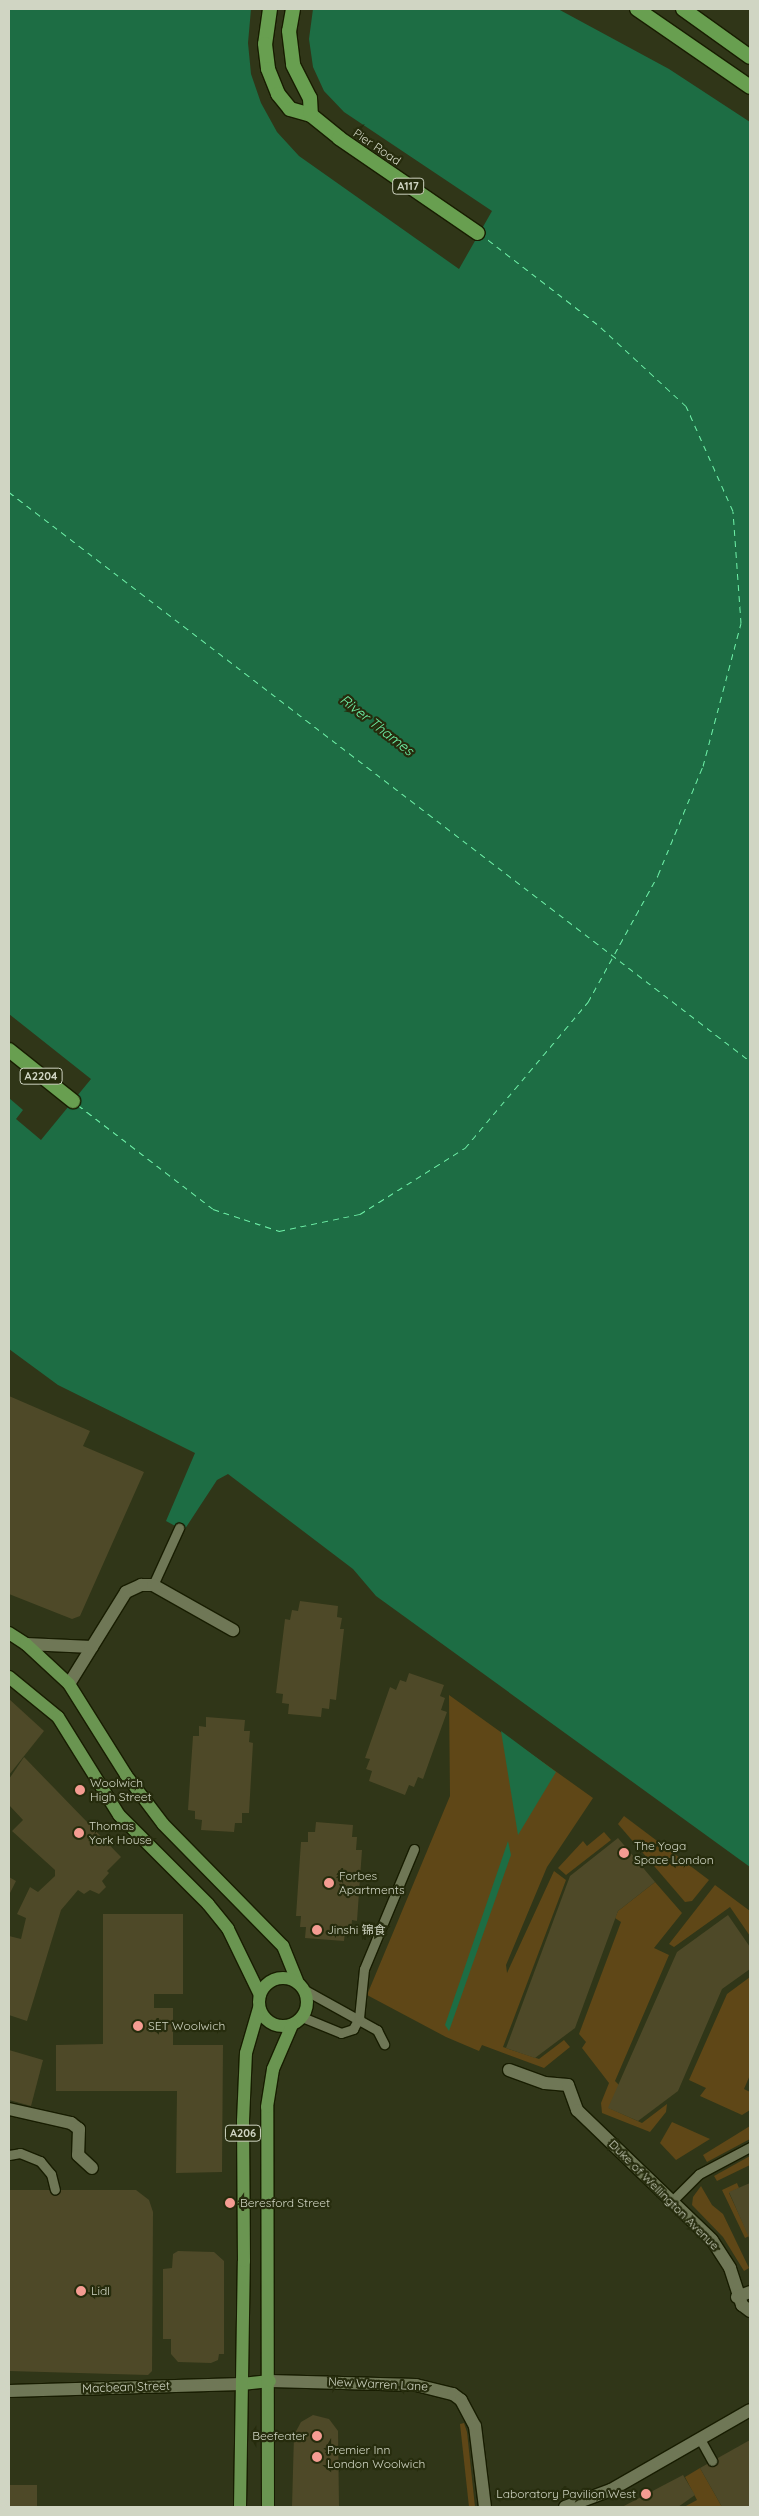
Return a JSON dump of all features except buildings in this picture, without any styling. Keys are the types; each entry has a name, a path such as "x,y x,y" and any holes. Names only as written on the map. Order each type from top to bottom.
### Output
{"highway":[{"name":"Pier Road","path":"270,9 265,44 268,69 278,94 290,109 311,115 361,154 478,233"},
{"path":"293,9 289,31 294,65 310,98 311,115"},
{"path":"637,9 750,87"},
{"path":"683,9 750,57"},
{"name":"A2204","path":"9,1050 73,1101"}],"main road":[{"path":"9,1633 26,1644 69,1684 126,1775 163,1824 283,1946 307,2003 297,2021 276,2025 263,2016 259,2002 228,1929 208,1904 119,1815 58,1718 9,1677"},
{"path":"259,2002 268,1983 276,1979 291,1979 300,1986"},
{"name":"A206","path":"240,2507 246,2053 259,2002"},
{"name":"A206","path":"268,2507 270,2381 267,2107 273,2069 297,2021"},
{"path":"242,2384 270,2381"}],"street":[{"path":"69,1684 126,1592 142,1584 153,1585 233,1630"},
{"path":"26,1644 92,1647"},
{"name":"Duke of Wellington Avenue","path":"509,2070 545,2083 568,2085 577,2110 672,2201 724,2255 738,2297 750,2311"},
{"path":"9,2109 72,2123 79,2130 78,2154 92,2168"},
{"path":"738,2297 750,2292"},
{"name":"New Warren Lane","path":"270,2381 416,2384 453,2394 461,2400 475,2426 484,2507"},
{"name":"Macbean Street","path":"9,2391 242,2384"},
{"path":"565,2507 611,2490 750,2410"}],"lane":[{"path":"153,1585 179,1528"},
{"path":"297,2021 341,2033 354,2030 359,2018 364,1968 414,1849"},
{"path":"300,1986 377,2030 384,2044"},
{"path":"672,2201 699,2174 750,2148"},
{"path":"9,2155 20,2153 40,2161 51,2174 55,2190"},
{"path":"700,2439 712,2462"}],"shaded area":[{"path":"449,1695 593,1798 547,1867 506,1965 507,1973 554,1871 566,1880 503,2047 539,2059 564,2040 570,2047 544,2068 482,2045 479,2051 446,2037 367,1995 450,1796"},
{"path":"624,1816 709,1880 692,1901 685,1902 618,1824"},
{"path":"604,1832 611,1840 566,1875 558,1868 583,1841 587,1846"},
{"path":"655,1882 682,1913 654,1948 669,1955 615,2081 619,2085 609,2108 642,2123 667,2104 666,2112 650,2132 602,2113 601,2103 609,2083 582,2048 586,2042 579,2034 621,1922 615,1918 618,1911"},
{"path":"715,1885 750,1911 750,1936 730,1907 674,1947 669,1944"},
{"path":"750,1977 750,2075 744,2089 750,2092 750,2110 742,2115 700,2096 706,2088 689,2080 727,1994"},
{"path":"672,2122 710,2139 676,2160 660,2143"},
{"path":"750,2126 750,2139 707,2162 703,2155"},
{"path":"750,2156 750,2165 717,2181 714,2176"},
{"path":"737,2183 739,2188 729,2193 749,2236 745,2238 722,2190"},
{"path":"701,2186 712,2205 723,2214 749,2268 744,2271 723,2237 692,2205 693,2197"},
{"path":"464,2423 467,2432 475,2507 469,2507 460,2424"},
{"path":"700,2468 722,2507 684,2507 697,2500 685,2477"}],"water":[{"name":"River Thames","path":"9,9 558,9 669,69 750,122 750,1867 376,1596 353,1569 228,1474 217,1480 179,1538 179,1528 166,1521 195,1453 58,1385 9,1349"},
{"path":"501,1731 556,1772 518,1835"},
{"path":"508,1841 511,1855 449,2031 445,2025"}],"pier":[{"path":"251,9 313,9 309,39 313,67 324,91 344,112 492,211 459,269 299,156 277,132 261,103 251,74 248,43"},
{"path":"9,1014 91,1079 41,1140 16,1119 23,1110 9,1098"}],"ferry route":[{"path":"78,1105 213,1209 279,1231 360,1214 465,1148 588,1002 658,875 703,766 741,623 733,511 686,406 597,324 483,236"},
{"path":"9,492 750,1061"}],"place":[{"name":"Woolwich High Street","path":"80,1790"},
{"name":"Thomas York House","path":"79,1833"},
{"name":"The Yoga Space London","path":"624,1853"},
{"name":"Forbes Apartments","path":"329,1883"},
{"name":"Jinshi 锦食","path":"317,1930"},
{"name":"SET Woolwich","path":"138,2026"},
{"name":"Beresford Street","path":"230,2203"},
{"name":"Lidl","path":"81,2291"},
{"name":"Beefeater","path":"317,2436"},
{"name":"Premier Inn London Woolwich","path":"317,2457"},
{"name":"Laboratory Pavilion West","path":"646,2494"}]}
